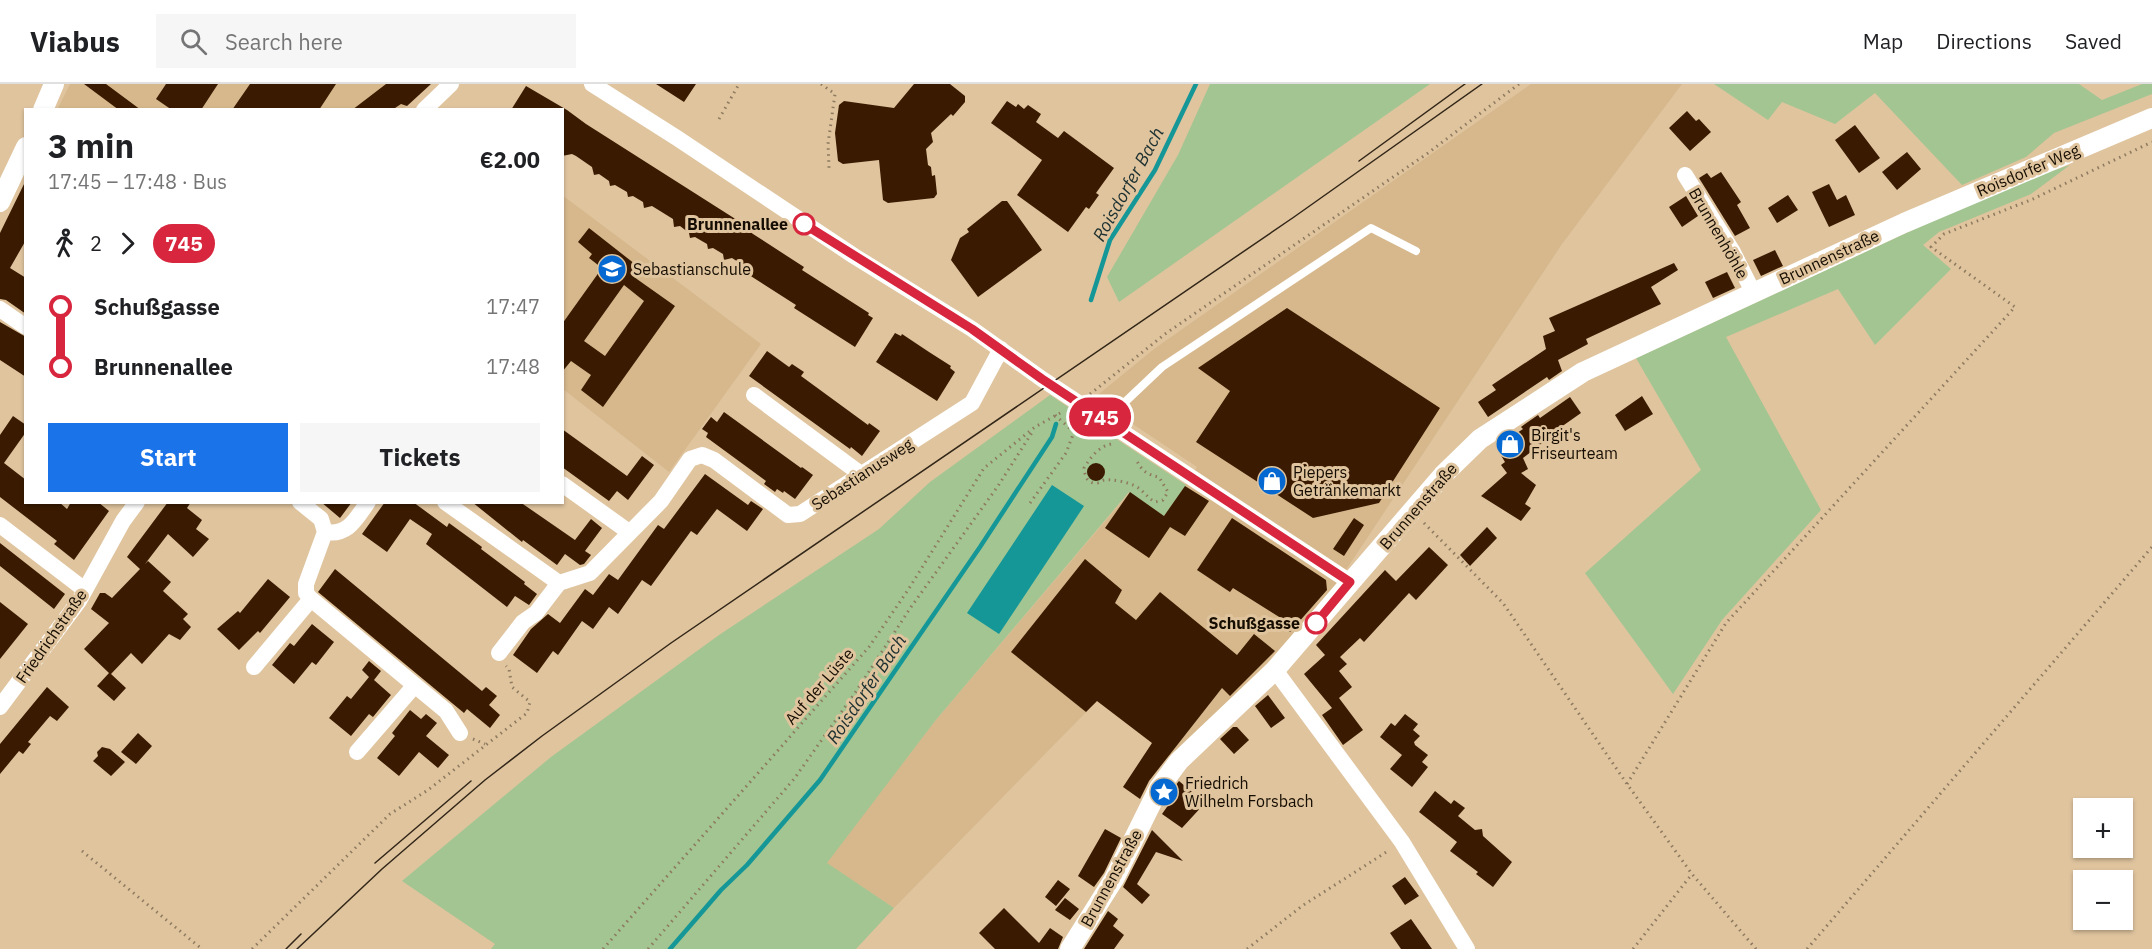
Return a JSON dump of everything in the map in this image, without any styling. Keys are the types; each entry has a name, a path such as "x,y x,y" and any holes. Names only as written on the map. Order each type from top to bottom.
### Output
{"street":[{"path":"44,108 54,84"},
{"path":"426,108 451,84"},
{"path":"592,84 854,256 1001,349 1078,403 1350,582"},
{"name":"Roisdorfer Weg","path":"1904,223 2152,118"},
{"path":"0,202 24,151"},
{"name":"Brunnenhöhle","path":"1685,175 1733,252 1753,292"},
{"name":"Brunnenstraße","path":"1070,949 1114,879 1159,788 1179,761 1275,670 1443,475 1480,439 1583,372 1904,223"},
{"path":"0,309 24,326"},
{"name":"Sebastianusweg","path":"559,583 590,573 661,501 690,459 702,455 714,460 788,515 800,514 972,403 1001,349"},
{"path":"754,394 862,475"},
{"path":"564,485 629,532"},
{"name":"Friedrichstraße","path":"0,707 79,601 123,521 136,504"},
{"path":"302,504 321,519 325,532 306,584 306,593 310,599 446,711 460,733"},
{"path":"325,532 335,534 349,527 366,504"},
{"path":"448,504 559,583 536,613 523,622 499,653"},
{"path":"0,525 85,590"},
{"path":"254,667 310,599"},
{"path":"1275,670 1402,842 1467,949"},
{"path":"357,752 415,685"}],"lane":[{"path":"1106,420 1162,367 1371,228 1416,251"}],"path":[{"path":"719,119 739,84"},
{"path":"821,84 835,93 828,144 829,168"},
{"name":"Auf der Lüste","path":"603,949 869,647 908,590 984,468 1035,427 1078,403 1165,334 1428,153 1519,84"},
{"path":"1627,784 1726,623 2015,307 1931,247 1944,234 2033,199 2152,142"},
{"path":"1030,503 1066,453 1074,432 1055,415"},
{"name":"Auf der Lüste","path":"648,949 794,779 998,486 1035,427"},
{"path":"1125,433 1116,444 1108,444 1099,448 1084,468 1085,477 1096,484 1106,480 1124,482 1141,488 1155,502 1163,500 1168,492 1159,477 1150,475 1141,468 1136,460"},
{"path":"1413,512 1503,603 1627,784 1692,874 1756,949"},
{"path":"1807,949 2152,547"},
{"path":"252,949 390,814 428,790 527,713 530,702 512,687 509,669 499,661 499,653"},
{"path":"1247,949 1302,906 1402,842"},
{"path":"82,851 202,949"},
{"path":"1633,949 1692,874"}],"shaded area":[{"path":"70,84 431,84 404,108 58,108"},
{"path":"1531,84 1682,84 1562,244 1334,588 1255,676 1170,757 1097,701 894,908 826,863 935,721 1130,492 1164,516 1197,467 1094,398 1154,349"},
{"name":"Sebastianschule","path":"564,196 761,344 669,472 564,390"}],"green space":[{"path":"1210,84 1430,84 1119,302 1107,277 1178,155"},
{"path":"1714,84 2079,84 2102,100 2142,84 2152,84 2152,94 2054,133 2026,157 1962,185 1875,93 1835,124 1782,102 1768,120"},
{"path":"2070,165 2031,194 1939,232 1923,245 1951,269 1875,345 1838,289 1726,337 1821,510 1722,620 1673,694 1585,573 1701,470 1636,358 2010,185"},
{"path":"1050,395 1186,485 1164,516 1129,492 935,721 827,863 894,908 856,949 491,949 495,944 402,881 551,757 719,635 879,529 930,482"}],"water":[{"path":"1052,485 1084,506 999,634 967,613"}],"building":[{"path":"84,84 106,84 138,108 116,108"},
{"path":"166,84 218,84 202,108 169,108 156,99"},
{"path":"250,84 336,84 320,108 233,108"},
{"path":"386,84 431,84 407,106 401,104 395,108 355,108"},
{"path":"656,84 696,84 684,102"},
{"path":"914,84 950,84 965,96 965,102 953,116 951,114 931,133 933,142 926,149 928,165 931,167 932,176 935,175 937,194 934,198 888,203 883,200 879,160 843,164 838,161 835,133 839,105 844,101 894,108"},
{"path":"526,86 564,108 512,108"},
{"path":"1007,101 1016,107 1018,104 1024,109 1028,105 1041,114 1036,122 1058,138 1064,131 1114,168 1096,193 1099,195 1089,209 1086,207 1068,232 1017,195 1042,160 991,123"},
{"path":"564,108 737,220 753,234 804,267 802,270 869,313 868,315 873,318 855,347 794,308 796,305 746,273 749,269 732,258 724,260 723,254 713,248 708,249 707,244 695,237 690,238 689,233 680,226 674,227 673,219 652,206 644,208 643,202 633,196 628,197 627,192 615,185 610,186 609,181 599,174 594,175 592,167 572,154 564,156"},
{"path":"1687,111 1696,121 1699,119 1711,132 1690,151 1669,128"},
{"path":"1855,125 1880,158 1859,173 1835,140"},
{"path":"1907,152 1921,169 1897,190 1882,172"},
{"path":"1721,172 1741,202 1737,205 1750,228 1735,236 1699,178 1707,173 1711,178"},
{"path":"24,184 24,244 10,268 24,277 24,313 6,300 0,299 0,233"},
{"path":"1829,184 1837,200 1846,195 1855,215 1829,227 1812,192"},
{"path":"1788,195 1798,210 1777,223 1768,208"},
{"path":"1686,196 1698,216 1682,227 1669,207"},
{"path":"1002,201 1007,201 1042,250 978,297 951,260 960,238 969,232 967,229"},
{"path":"589,228 640,268 634,277 675,306 603,407 581,390 591,375 571,361 564,370 564,321 602,268 589,258 592,254 578,242","holes":["624,285 644,301 605,356 584,341"]},
{"path":"1775,250 1783,266 1761,276 1753,260"},
{"path":"1674,263 1678,270 1651,287 1661,304 1586,339 1588,344 1558,360 1562,371 1549,380 1547,377 1488,417 1478,402 1496,390 1492,385 1546,349 1543,336 1555,331 1549,318"},
{"path":"1727,272 1735,288 1713,298 1705,282"},
{"path":"1287,308 1440,408 1379,503 1313,518 1196,442 1230,391 1198,368"},
{"path":"0,322 24,336 24,376 0,360"},
{"path":"895,333 901,336 902,334 951,366 950,368 955,372 937,401 876,362"},
{"path":"767,351 789,367 792,364 804,372 801,376 868,425 869,423 880,431 862,456 749,376"},
{"path":"1642,396 1653,414 1625,431 1615,415"},
{"path":"1570,397 1581,413 1544,439 1545,441 1523,458 1528,469 1521,473 1536,485 1525,504 1531,508 1521,521 1481,496 1507,473 1501,465 1505,462 1496,447 1523,429 1521,427 1538,415 1540,418"},
{"path":"724,412 813,475 795,499 784,491 783,493 777,489 775,492 764,484 766,481 706,437 708,433 702,429 711,417 717,422"},
{"path":"13,416 24,424 24,435 4,463 24,478 24,504 61,504 67,509 70,504 100,504 109,511 74,560 54,544 57,541 0,497 0,435"},
{"path":"564,430 627,476 642,456 654,465 628,500 617,491 609,501 564,468"},
{"path":"1096,463 1102,466 1105,472 1102,478 1096,481 1090,478 1087,472 1090,466"},
{"path":"705,474 748,505 751,501 763,509 747,531 717,509 697,535 691,531 651,586 642,580 618,614 609,607 593,629 582,621 558,655 553,651 537,673 513,655 531,629 548,614 560,623 585,589 593,595 609,574 618,580 658,525 664,529"},
{"path":"1185,486 1209,501 1185,536 1170,527 1149,558 1105,528 1130,492 1164,516"},
{"path":"167,504 190,504 187,508 202,520 196,529 209,539 193,557 168,534 145,564 148,561 171,582 163,591 188,614 183,619 191,627 180,640 169,634 142,664 131,653 111,674 126,688 114,701 97,686 109,673 84,649 109,623 91,609 100,593 105,593 112,598 140,569 127,557"},
{"path":"323,504 350,504 340,518"},
{"path":"384,504 416,504 447,527 449,523 482,547 481,549 525,582 524,584 537,594 529,605 515,596 507,607 426,544 432,534 410,519 387,552 362,534"},
{"path":"474,504 523,504 575,540 591,519 602,528 585,551 591,555 584,564 580,565 565,554 557,565 523,540 522,542"},
{"path":"1232,518 1326,580 1327,590 1290,632 1280,626 1284,620 1233,588 1230,592 1197,570"},
{"path":"1354,518 1364,525 1344,556 1333,549"},
{"path":"1487,527 1497,538 1470,566 1460,555"},
{"path":"0,543 65,594 54,609 0,566"},
{"path":"1429,547 1448,565 1416,600 1409,593 1364,642 1360,638 1340,657 1347,664 1339,671 1352,687 1339,698 1363,730 1343,745 1322,715 1332,708 1304,674 1325,655 1316,645 1385,570 1396,581"},
{"path":"1085,559 1122,590 1115,603 1136,620 1160,592 1237,655 1254,634 1275,651 1230,696 1222,688 1149,781 1140,799 1123,787 1152,743 1097,701 1086,712 1011,652"},
{"path":"335,569 482,691 486,687 497,696 489,705 500,715 490,728 467,709 464,713 318,592"},
{"path":"268,579 290,597 260,633 258,631 239,650 217,629 238,611 240,613"},
{"path":"0,602 28,624 0,659"},
{"path":"312,624 334,642 316,665 312,662 294,684 272,665 290,643 294,646"},
{"path":"369,661 381,671 374,680 391,695 373,717 369,714 351,736 329,718 347,696 351,699 369,677 362,670"},
{"path":"47,687 69,707 57,721 50,716 28,742 31,744 23,754 19,751 0,774 0,744"},
{"path":"1268,695 1285,718 1271,728 1255,706"},
{"path":"410,710 421,719 426,714 437,723 426,736 449,755 438,768 419,752 399,776 377,758 395,736 392,733"},
{"path":"1405,714 1418,724 1413,730 1420,736 1414,742 1415,745 1428,755 1422,762 1428,767 1412,787 1390,769 1402,755 1380,737 1391,723 1395,726"},
{"path":"1233,727 1237,727 1249,740 1234,754 1220,739"},
{"path":"138,733 152,746 136,764 121,752"},
{"path":"102,747 110,749 125,762 111,776 93,761"},
{"path":"1179,781 1205,803 1182,828 1162,814 1169,804 1165,802 1169,794"},
{"path":"1435,791 1451,804 1454,800 1465,808 1458,816 1475,830 1482,829 1483,836 1512,862 1493,887 1476,874 1478,872 1450,851 1457,842 1419,812"},
{"path":"1105,829 1121,838 1104,873 1094,887 1078,876"},
{"path":"1152,830 1183,861 1156,852 1137,884 1150,895 1142,904 1123,887"},
{"path":"1405,877 1419,896 1405,905 1392,886"},
{"path":"1058,880 1070,889 1056,906 1045,897"},
{"path":"1065,898 1079,909 1070,920 1055,910"},
{"path":"1004,908 1039,943 1050,928 1063,937 1058,949 995,949 979,933"},
{"path":"1108,911 1118,919 1113,926 1124,935 1114,949 1084,949"},
{"path":"1411,919 1432,949 1401,949 1390,933"}],"waterway":[{"name":"Roisdorfer Bach","path":"1091,300 1110,240 1155,170 1196,84"},
{"name":"Roisdorfer Bach","path":"670,949 721,890 747,865 820,780 980,547 1052,437 1056,424"}],"tram line":[{"path":"1359,161 1465,84"},
{"path":"297,949 382,869 485,780 542,736 671,643 1294,217 1482,84"},
{"path":"375,863 471,781"},
{"path":"286,949 301,934"}],"bus line":[{"name":"745","path":"804,224 972,329 1042,379 1350,582 1316,623"}],"place":[{"name":"Brunnenallee","path":"804,224"},
{"name":"Sebastianschule","path":"612,269"},
{"name":"Birgit's Friseurteam","path":"1510,444"},
{"name":"Piepers Getränkemarkt","path":"1272,481"},
{"name":"Schußgasse","path":"1316,623"},
{"name":"Friedrich Wilhelm Forsbach","path":"1164,792"}]}
